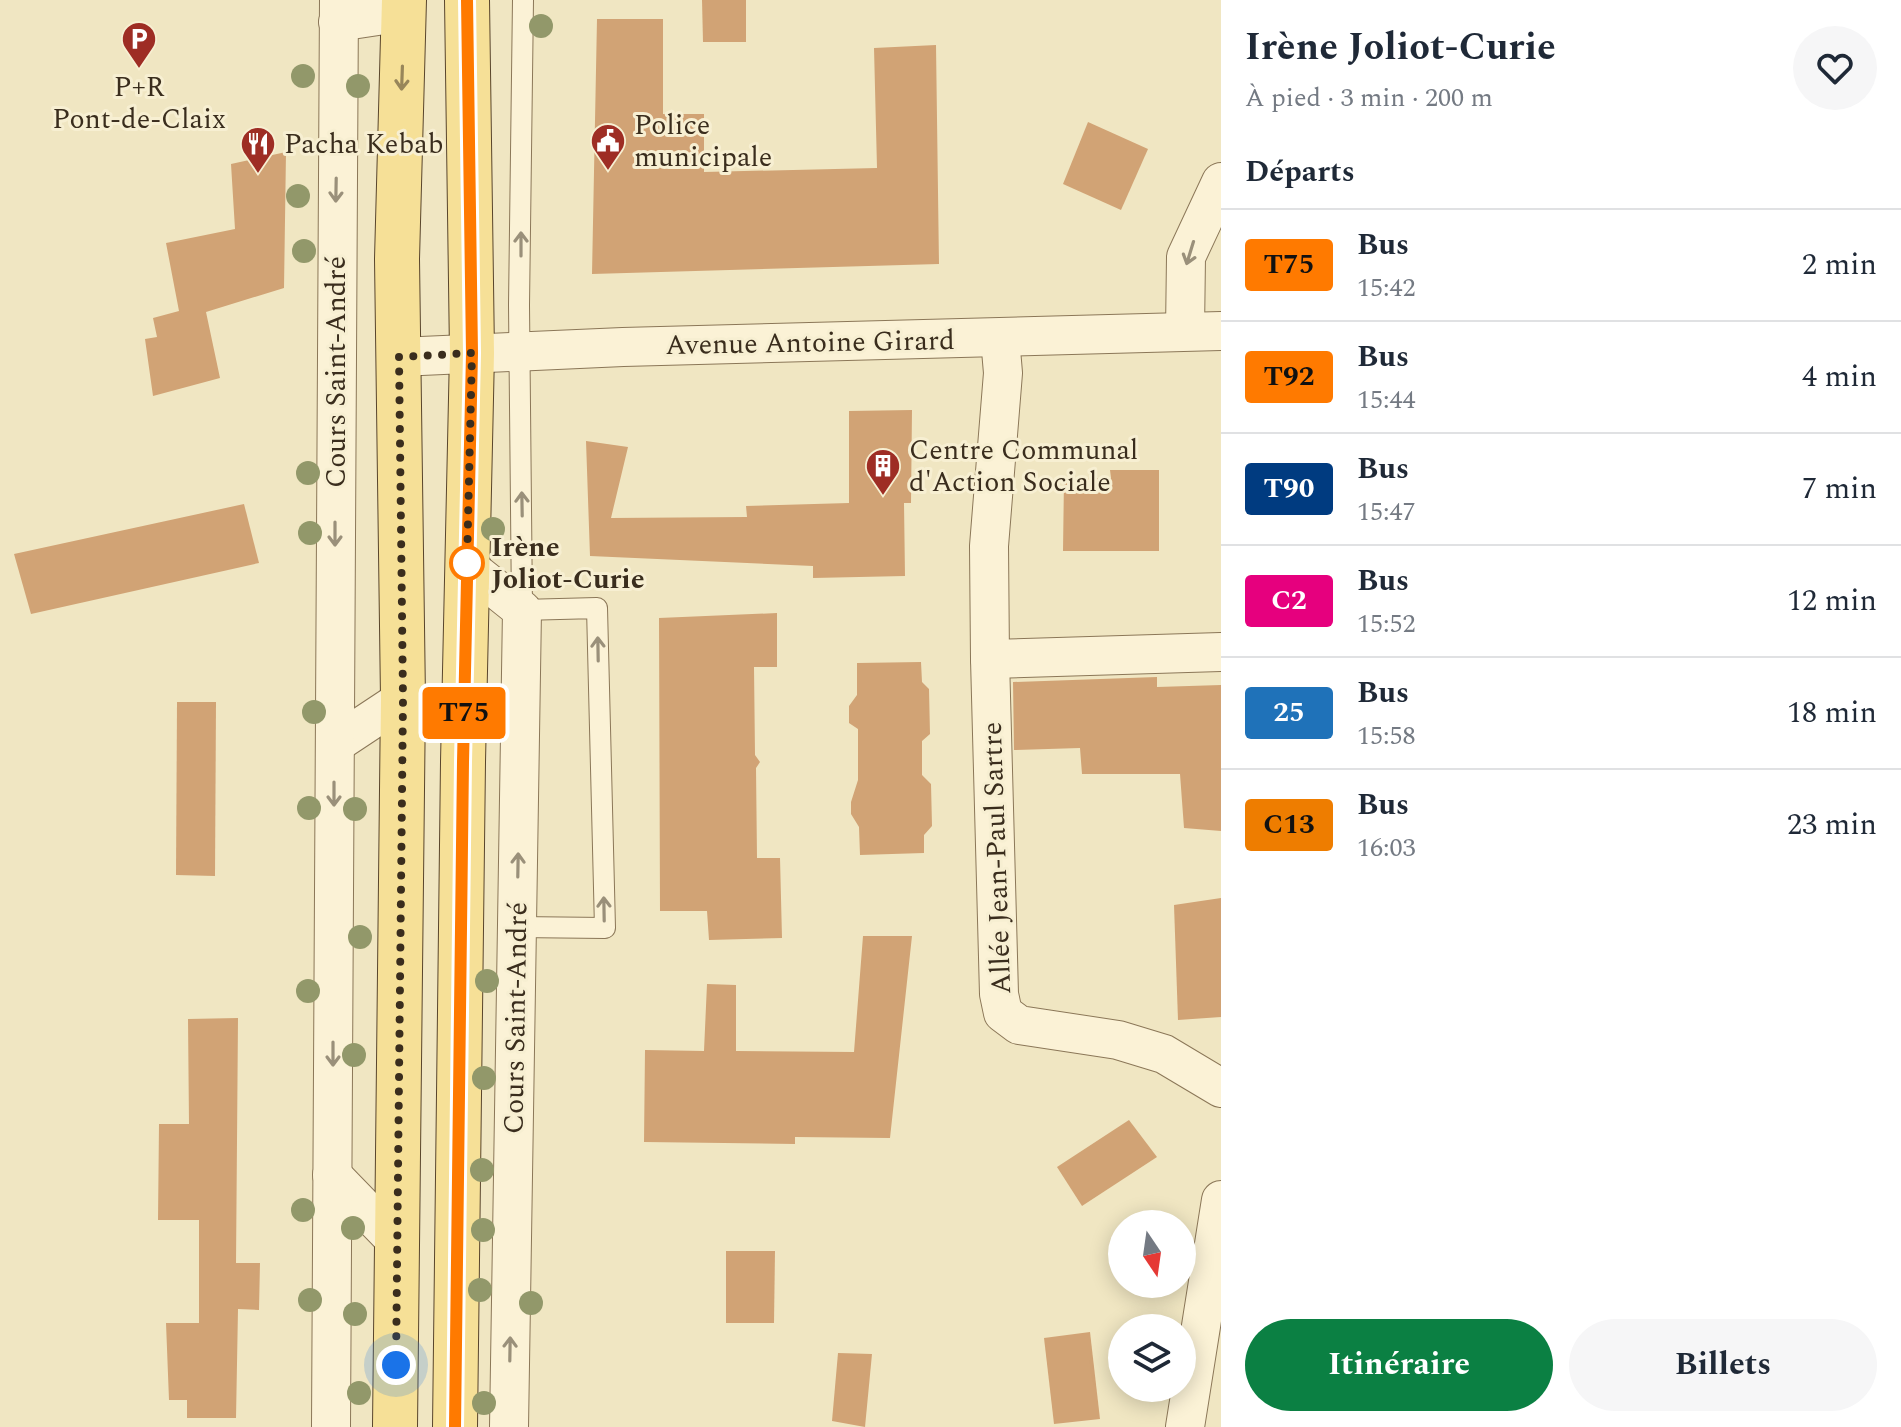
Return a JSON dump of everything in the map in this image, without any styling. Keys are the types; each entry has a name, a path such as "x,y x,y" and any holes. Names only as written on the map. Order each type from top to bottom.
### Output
{"main road":[{"name":"Cours Saint-André","path":"455,1427 472,353 467,0"},
{"path":"395,1427 403,699 397,233 404,6"}],"street":[{"path":"338,11 404,6"},
{"name":"Cours Saint-André","path":"331,1427 338,11"},
{"path":"1203,331 1186,257 1221,182"},
{"name":"Avenue Antoine Girard","path":"399,357 1203,331"},
{"path":"1000,338 1003,373 989,546 990,659 1221,652"},
{"path":"467,566 522,610"},
{"name":"Cours Saint-André","path":"509,1427 522,610"},
{"name":"Allée Jean-Paul Sartre","path":"990,659 999,994 1003,1013 1019,1025 1118,1040 1164,1054 1221,1088"},
{"path":"335,744 403,699"},
{"path":"332,1175 397,1242"},
{"path":"1185,1427 1221,1200"}],"lane":[{"name":"Cours Saint-André","path":"522,610 520,351 523,0"},
{"path":"517,927 605,928 597,608 522,610"}],"building":[{"path":"702,0 746,0 746,42 703,42"},
{"path":"597,19 663,19 663,114 704,114 704,172 877,168 874,48 936,45 939,264 592,274"},
{"path":"1088,122 1148,149 1121,210 1063,184"},
{"path":"286,152 284,288 206,312 220,378 153,396 145,339 157,337 153,318 179,311 166,243 235,229 231,164"},
{"name":"Centre Communal d'Action Sociale","path":"912,410 911,503 904,503 905,576 813,578 813,566 590,556 586,441 628,447 611,518 747,517 746,506 849,503 849,411"},
{"path":"1110,470 1159,470 1159,551 1063,551 1064,479 1111,478"},
{"path":"244,504 259,563 31,614 14,554"},
{"path":"777,613 777,667 754,667 755,755 760,762 756,768 757,858 780,858 782,938 709,940 707,911 660,911 659,618"},
{"path":"921,662 922,682 929,689 930,734 922,741 922,775 931,784 932,826 924,835 924,853 860,855 859,827 851,814 851,802 858,780 858,729 849,723 849,706 857,695 857,663"},
{"path":"1157,677 1157,687 1221,685 1221,831 1184,828 1180,774 1082,774 1080,748 1014,750 1013,682"},
{"path":"177,702 216,702 215,876 176,875"},
{"path":"1221,898 1221,1017 1178,1020 1174,905"},
{"path":"863,936 912,936 890,1138 795,1137 795,1144 644,1142 645,1050 704,1051 707,984 736,985 736,1051 854,1052"},
{"path":"238,1018 236,1263 260,1263 259,1310 238,1309 236,1418 187,1418 187,1400 169,1400 166,1323 199,1323 199,1220 158,1220 159,1124 189,1124 188,1019"},
{"path":"1129,1120 1157,1157 1082,1206 1057,1167"},
{"path":"726,1251 775,1251 774,1323 726,1323"},
{"path":"1090,1332 1100,1419 1054,1424 1044,1338"},
{"path":"838,1353 872,1354 865,1427 832,1421"}],"bus line":[{"name":"T75","path":"455,1427 463,762 471,483 467,0"}],"place":[{"name":"P+R Pont-de-Claix","path":"139,70"},
{"name":"Police municipale","path":"608,172"},
{"name":"Pacha Kebab","path":"258,175"},
{"name":"Centre Communal d'Action Sociale","path":"883,497"},
{"name":"Irène Joliot-Curie","path":"467,563"}],"route":[{"path":"396,1365 403,699 399,357 472,353 467,566 467,563"}]}
